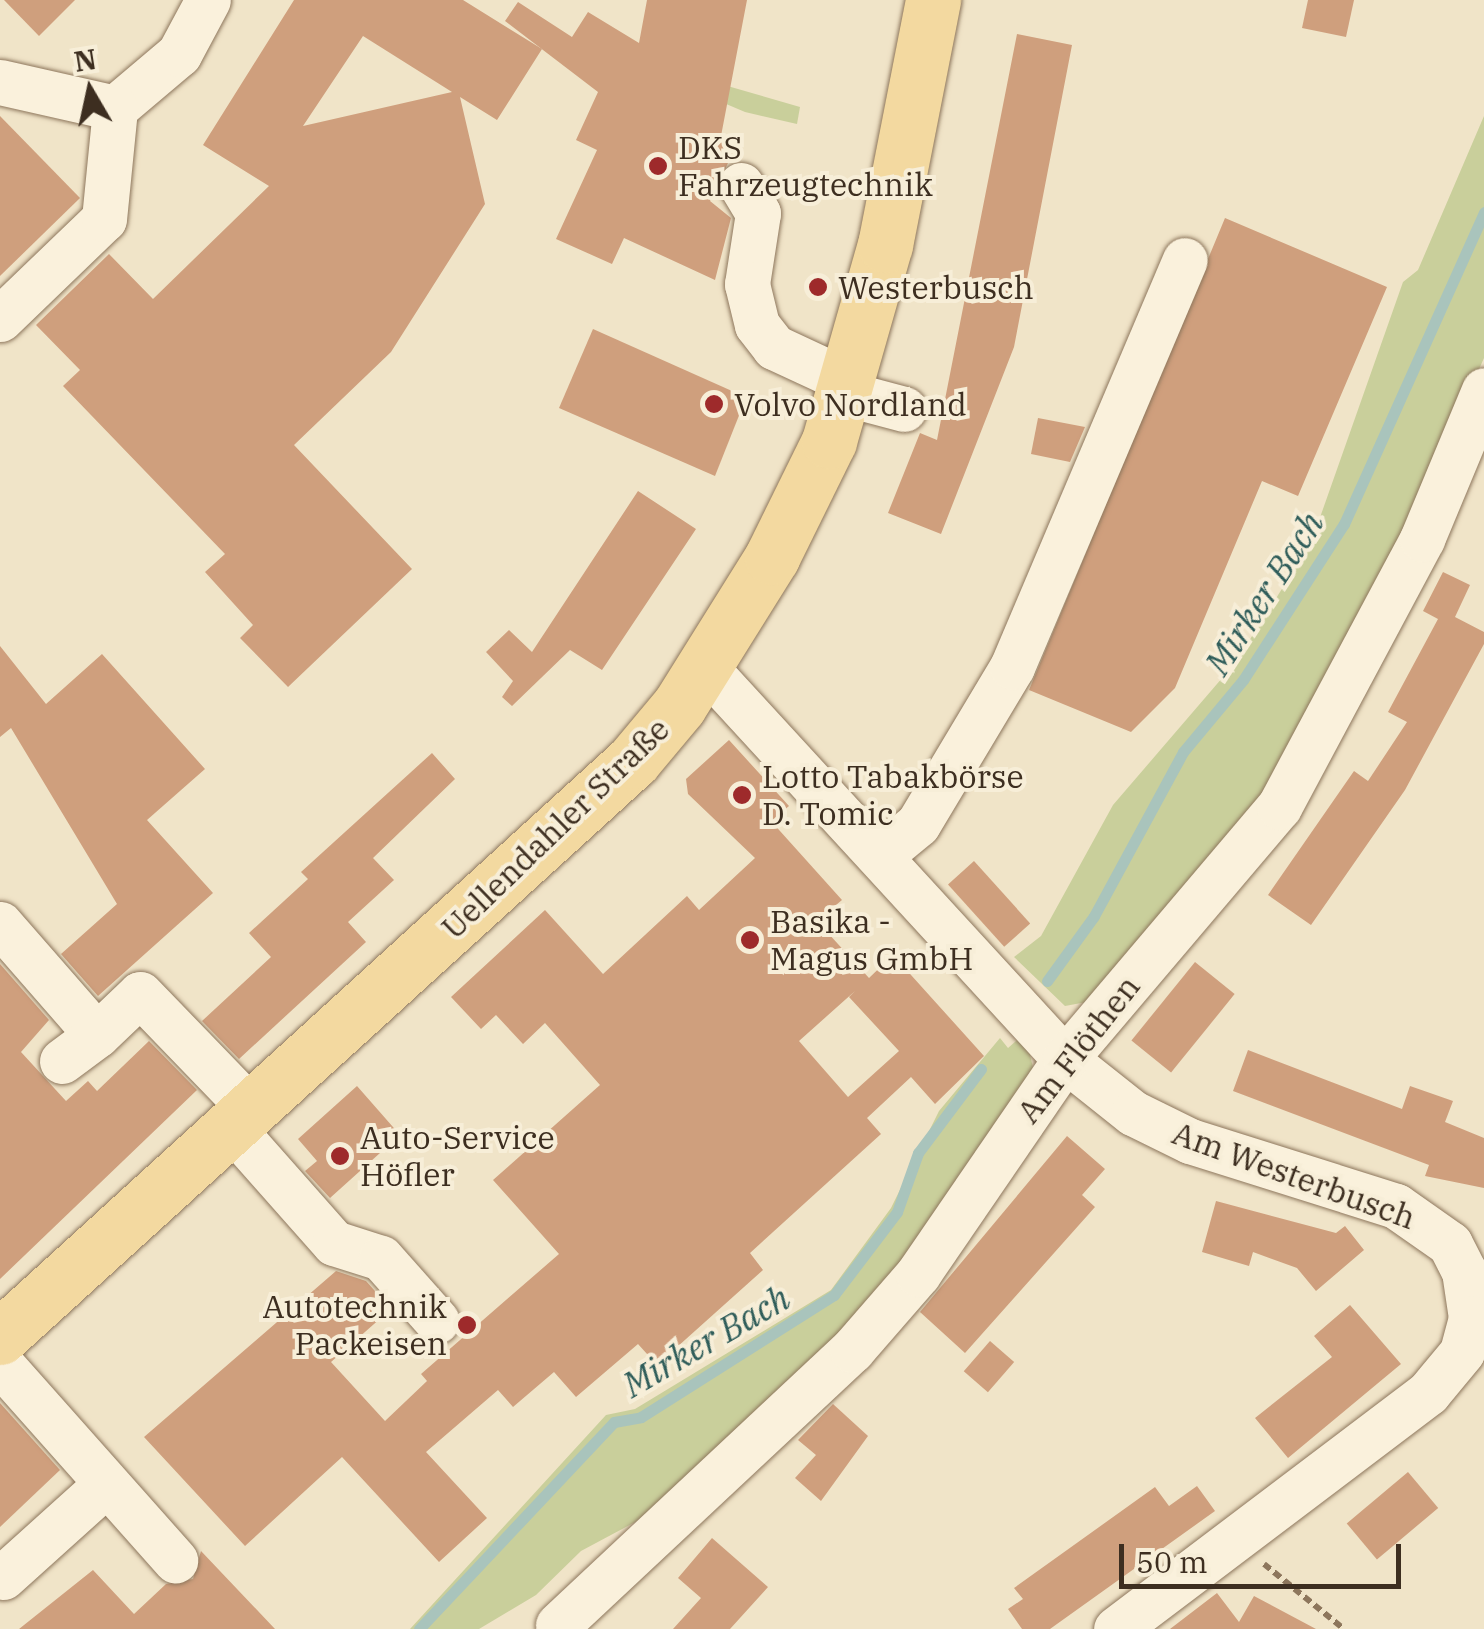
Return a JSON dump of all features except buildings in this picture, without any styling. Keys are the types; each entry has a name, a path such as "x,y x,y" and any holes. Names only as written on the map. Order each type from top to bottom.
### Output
{"main road":[{"name":"Uellendahler Straße","path":"0,1338 633,762 705,667 772,557 846,387 886,245 933,0"}],"street":[{"path":"0,318 104,219 115,108 179,54 208,0"},
{"path":"0,82 115,108"},
{"path":"741,185 758,213 747,284 757,325 774,347 846,387 904,409"},
{"path":"883,853 918,824 1012,667 1185,260"},
{"name":"Am Flöthen","path":"558,1625 852,1350 918,1274 1065,1059 1279,807 1422,539 1484,390"},
{"name":"Am Westerbusch","path":"705,667 883,853 1065,1059 1133,1113 1190,1141 1396,1206 1450,1244 1474,1269 1471,1318 1462,1352 1428,1393 1244,1539 1116,1629"},
{"path":"0,924 80,1048 140,994 243,1120 334,1243 381,1258 437,1321"},
{"path":"0,1363 174,1560"},
{"path":"2,1577 104,1485"}],"path":[{"path":"1244,1539 1288,1593 1344,1629"}],"green space":[{"path":"592,47 800,107 797,124 745,112"},
{"path":"1484,116 1484,358 1383,585 1265,803 1092,1001 1065,1006 1014,957 1041,936 1113,805 1235,663 1311,543 1403,282 1418,270"},
{"path":"1025,1033 1034,1072 886,1295 654,1512 581,1551 536,1595 479,1629 410,1629 606,1415 635,1409 831,1290 891,1208 939,1111 1000,1038 1008,1048"}],"waterway":[{"name":"Mirker Bach","path":"1047,981 1094,916 1183,752 1243,680 1344,524 1484,212"},
{"name":"Mirker Bach","path":"419,1629 614,1422 641,1417 834,1295 897,1212 918,1153 981,1069"}],"place":[{"name":"DKS Fahrzeugtechnik","path":"658,166"},
{"name":"Westerbusch","path":"818,287"},
{"name":"Volvo Nordland","path":"714,404"},
{"name":"Lotto Tabakbörse D. Tomic","path":"742,795"},
{"name":"Basika - Magus GmbH","path":"750,940"},
{"name":"Auto-Service Höfler","path":"340,1156"},
{"name":"Autotechnik Packeisen","path":"467,1325"}]}
